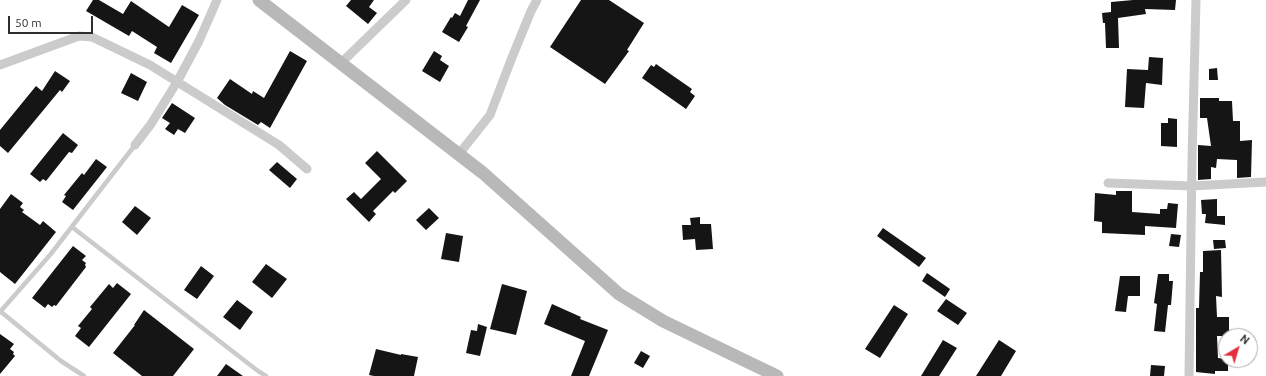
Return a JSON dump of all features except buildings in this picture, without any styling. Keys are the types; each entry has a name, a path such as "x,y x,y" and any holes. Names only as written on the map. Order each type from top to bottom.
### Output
{"street":[{"path":"135,145 178,82 199,42 217,0"},
{"path":"259,0 483,173 619,294 663,321 777,376"},
{"path":"341,62 406,0"},
{"path":"459,154 490,116 511,60 537,0"},
{"path":"1189,376 1196,0"},
{"path":"0,65 79,36 92,37 150,65 178,82 279,145 307,169"},
{"path":"1108,183 1192,186 1266,182"}],"lane":[{"path":"84,376 61,361 0,312 50,255 135,145"},
{"path":"72,227 264,376"}]}
